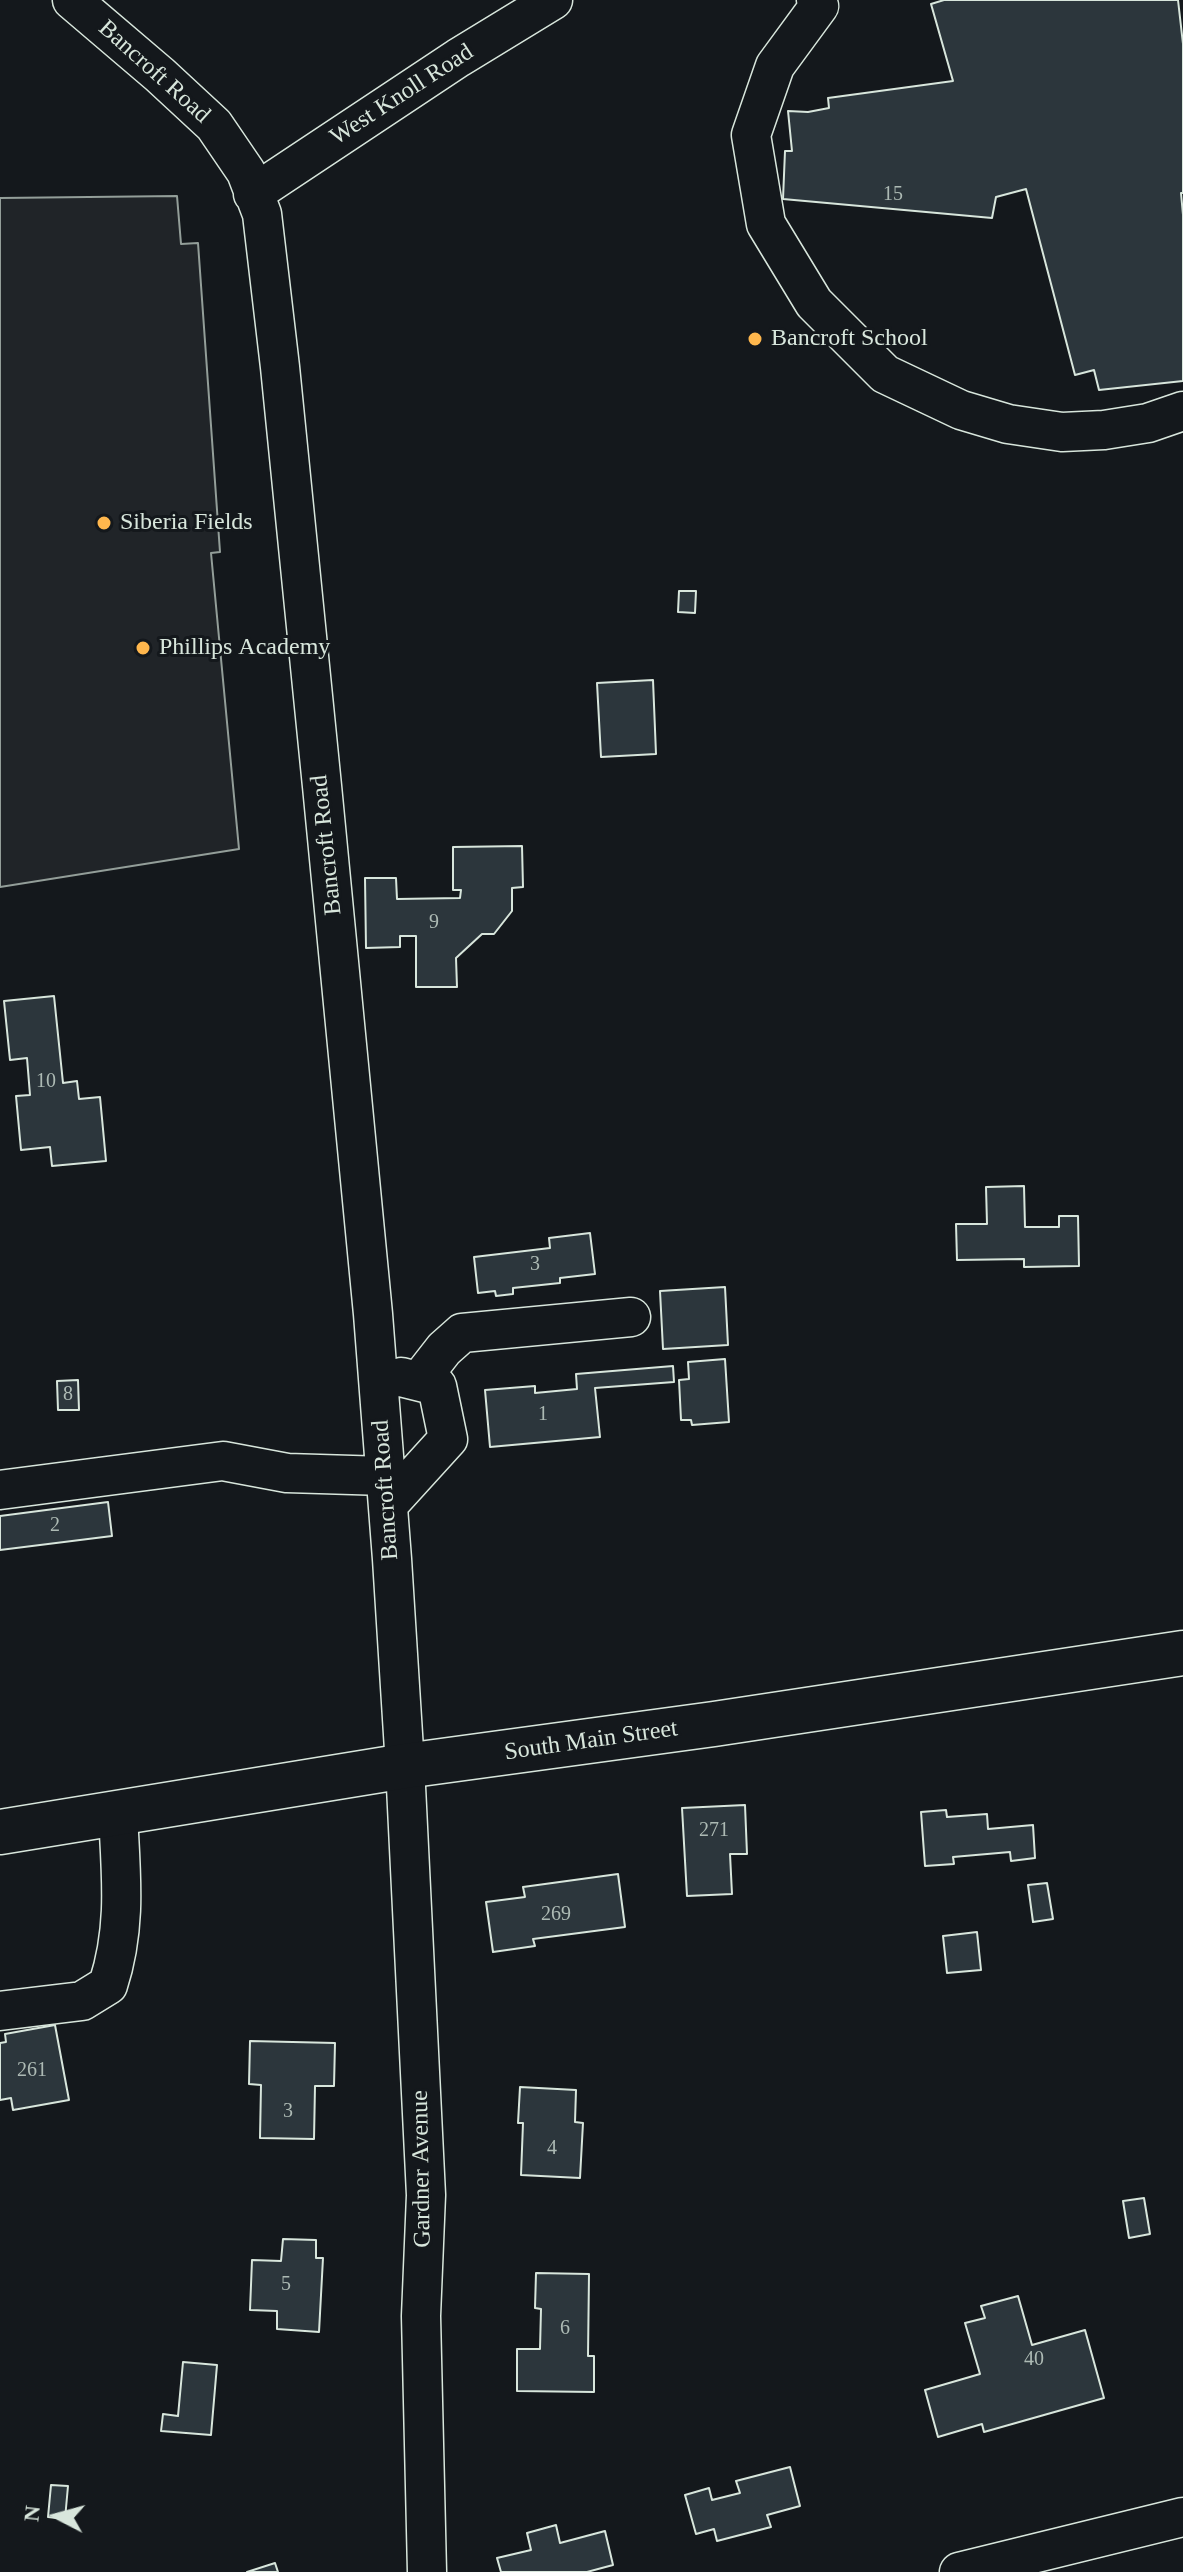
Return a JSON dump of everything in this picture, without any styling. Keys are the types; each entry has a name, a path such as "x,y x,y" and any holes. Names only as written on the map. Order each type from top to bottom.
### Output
{"main road":[{"name":"South Main Street","path":"0,1832 405,1766 714,1724 1183,1653"}],"street":[{"name":"Bancroft Road","path":"72,0 214,125 246,172 262,214 280,367 377,1371 405,1766"},
{"name":"West Knoll Road","path":"253,194 458,58 553,0"},
{"path":"816,0 819,6 775,66 751,135 766,224 814,303 885,374 961,410 1008,424 1062,432 1104,430 1148,423 1183,411"},
{"path":"419,1381 444,1349 462,1333 631,1317"},
{"path":"0,1490 223,1461 387,1490 448,1439 437,1386 377,1371"},
{"name":"Gardner Avenue","path":"405,1766 426,2195 421,2316 427,2572"},
{"path":"0,2011 82,2001 108,1985 117,1956 122,1910 118,1815"},
{"path":"959,2572 1183,2517"}],"shaded area":[{"name":"Siberia Fields","path":"177,196 181,244 198,243 220,552 211,553 239,849 0,887 0,198"}],"building":[{"path":"944,0 1178,0 1183,44 1183,381 1099,390 1094,370 1075,375 1026,189 996,197 992,218 783,199 785,151 792,151 788,111 808,112 829,108 828,98 953,81 931,4"},
{"path":"679,591 696,591 695,613 678,612"},
{"path":"653,680 656,754 601,757 597,683"},
{"path":"522,846 523,887 512,888 512,911 494,934 482,934 456,958 457,987 416,987 416,936 400,936 400,947 366,948 365,878 396,878 397,899 460,898 461,890 453,890 453,847"},
{"path":"54,996 63,1083 77,1081 79,1099 100,1097 106,1161 52,1166 50,1147 21,1150 16,1096 30,1095 27,1058 10,1060 4,1001"},
{"path":"1024,1186 1025,1227 1059,1227 1059,1216 1078,1216 1079,1266 1024,1267 1024,1259 957,1260 956,1224 987,1224 986,1187"},
{"path":"590,1233 595,1274 560,1278 560,1283 513,1288 513,1294 496,1296 495,1291 478,1293 474,1257 550,1248 549,1238"},
{"path":"725,1287 728,1345 663,1349 660,1291"},
{"path":"725,1359 729,1422 692,1425 691,1420 681,1420 679,1380 689,1379 688,1362"},
{"path":"673,1366 674,1382 595,1388 600,1437 490,1447 485,1390 535,1386 535,1393 577,1389 576,1374"},
{"path":"78,1380 79,1410 58,1410 57,1381"},
{"path":"108,1502 112,1536 0,1550 0,1516"},
{"path":"745,1805 747,1854 730,1854 732,1894 687,1896 682,1808"},
{"path":"946,1810 947,1817 987,1814 988,1829 1033,1825 1035,1858 1011,1861 1010,1852 953,1857 954,1864 925,1866 921,1812"},
{"path":"618,1874 625,1927 533,1939 535,1946 493,1952 486,1902 525,1897 523,1887"},
{"path":"1047,1883 1053,1919 1033,1922 1028,1885"},
{"path":"977,1932 981,1970 947,1973 943,1936"},
{"path":"55,2025 69,2100 13,2110 11,2098 0,2100 0,2043 6,2042 5,2034"},
{"path":"250,2041 335,2043 334,2086 315,2086 314,2139 260,2138 261,2085 249,2084"},
{"path":"520,2087 576,2090 575,2122 583,2123 580,2178 521,2175 523,2123 518,2123"},
{"path":"1144,2198 1150,2234 1129,2238 1123,2201"},
{"path":"283,2239 316,2240 316,2258 323,2258 319,2332 277,2329 277,2311 250,2310 252,2260 281,2261"},
{"path":"536,2273 589,2274 588,2356 594,2356 594,2392 517,2391 517,2349 540,2349 541,2309 535,2308"},
{"path":"1018,2296 1032,2345 1085,2330 1104,2398 984,2432 982,2424 938,2437 925,2390 980,2374 965,2323 985,2318 981,2306"},
{"path":"183,2362 217,2365 211,2435 161,2431 163,2414 178,2416"},
{"path":"790,2467 800,2506 767,2515 771,2527 717,2541 714,2529 696,2534 685,2495 709,2488 712,2500 740,2493 736,2481"},
{"path":"51,2485 68,2486 65,2519 48,2517"},
{"path":"556,2525 560,2543 605,2531 613,2565 587,2572 501,2572 497,2558 531,2550 527,2533"},
{"path":"275,2563 278,2572 247,2572"}],"place":[{"name":"Bancroft School","path":"755,339"},
{"name":"Siberia Fields","path":"104,523"},
{"name":"Phillips Academy","path":"143,648"}]}
